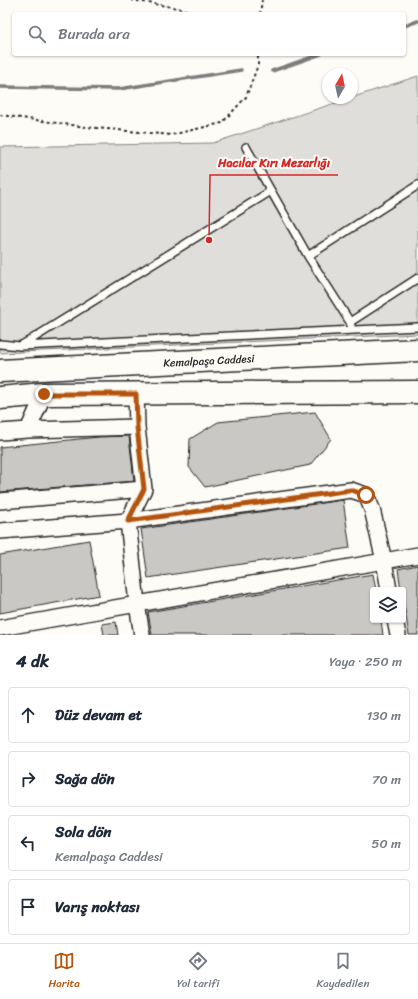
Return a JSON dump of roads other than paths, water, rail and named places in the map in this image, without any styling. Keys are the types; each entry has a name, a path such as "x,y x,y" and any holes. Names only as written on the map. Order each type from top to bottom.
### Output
{"main road":[{"name":"Kemalpaşa Caddesi","path":"0,371 418,350"},
{"path":"0,398 44,394 418,392"}],"street":[{"path":"28,430 44,394"},
{"path":"136,394 137,427 144,489 128,521 142,635"},
{"path":"0,432 137,427"},
{"path":"0,501 144,489"},
{"path":"0,531 128,521 351,490 366,495 372,509 388,587"},
{"path":"0,628 418,555"},
{"path":"396,623 398,635"}],"lane":[{"path":"246,146 308,256 350,322 352,330"},
{"path":"308,256 418,185"},
{"path":"20,346 271,191"},
{"path":"350,322 418,278"},
{"path":"0,344 20,346 418,327"}],"waterway":[{"path":"406,25 418,21"},
{"path":"272,71 315,56"},
{"path":"0,87 119,89 241,70"}],"place":[{"name":"Hacılar Kırı Mezarlığı","path":"209,240"}]}
